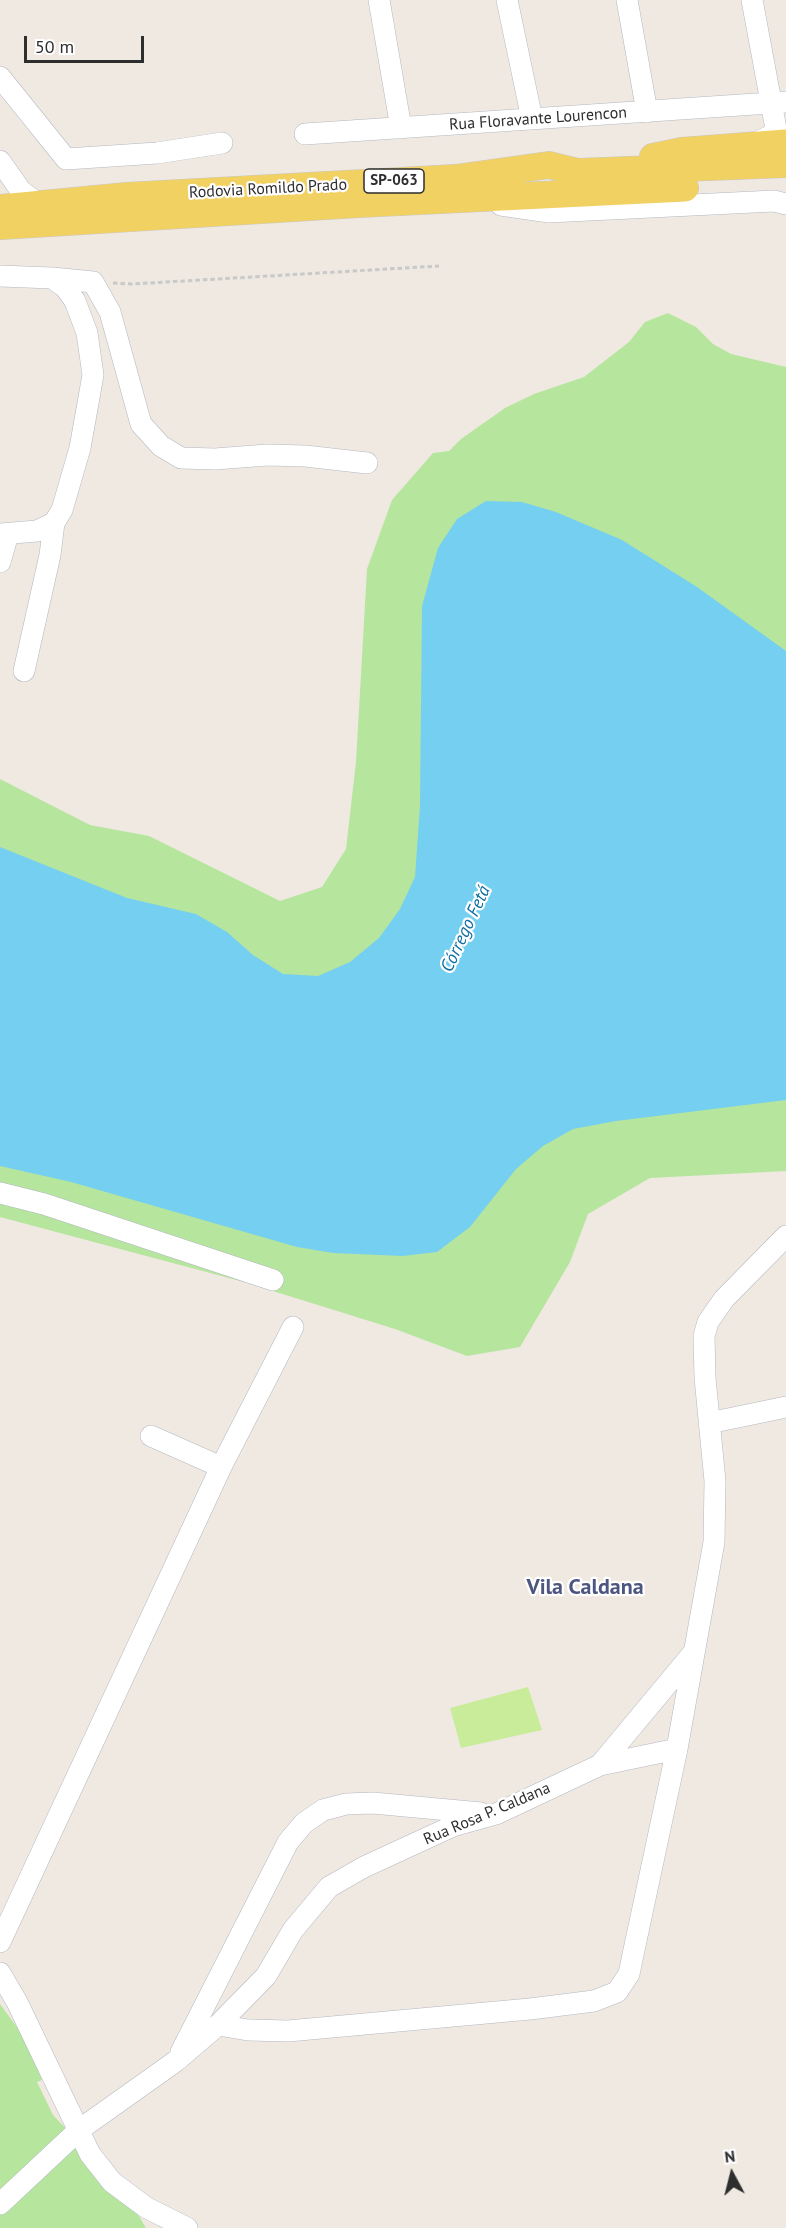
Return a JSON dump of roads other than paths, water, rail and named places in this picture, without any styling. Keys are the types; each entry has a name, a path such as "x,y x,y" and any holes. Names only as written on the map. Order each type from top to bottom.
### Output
{"main road":[{"path":"549,165 623,162 682,151 786,143"},
{"name":"Rodovia Romildo Prado","path":"0,208 127,196 456,177 549,165 578,172 786,164"},
{"name":"Rodovia Romildo Prado","path":"0,226 786,181"}],"street":[{"path":"379,0 401,128"},
{"path":"507,0 532,119"},
{"path":"627,0 647,112"},
{"path":"751,146 774,134 778,102 752,0"},
{"path":"0,77 66,159 157,153 222,143"},
{"name":"Rua Floravante Lourencon","path":"305,134 778,102"},
{"path":"0,161 21,191 30,199 52,204"},
{"path":"459,199 549,212 774,201 786,204"},
{"path":"0,276 93,282 110,312 141,424 161,446 181,459 277,455 367,463"},
{"path":"24,671 50,555 54,523 62,510 80,448 93,375 87,333 75,301 65,287 52,278"},
{"path":"0,562 4,534 37,531 54,523"},
{"path":"0,1193 44,1204 273,1280"},
{"path":"218,2025 248,2030 288,2031 530,2009 594,2001 617,1992 628,1974 677,1749 714,1542 715,1482 704,1336 708,1322 724,1299 786,1236"},
{"path":"0,1942 221,1467 293,1327"},
{"path":"710,1423 786,1407"},
{"path":"151,1436 221,1467"},
{"path":"600,1765 694,1652"},
{"name":"Rua Rosa P. Caldana","path":"0,2204 79,2130 176,2061 218,2025 266,1976 294,1930 329,1887 364,1867 453,1826 496,1814 600,1765 677,1749"},
{"path":"176,2061 288,1842 304,1822 324,1810 346,1804 373,1803 496,1814"},
{"path":"0,1973 90,2154 112,2182 147,2208 187,2228"}],"water":[{"name":"Córrego Fetá","path":"486,501 522,502 556,512 622,540 697,587 786,651 786,1100 616,1121 573,1129 543,1146 516,1169 470,1227 437,1252 403,1256 333,1253 297,1247 71,1182 0,1166 0,847 127,898 196,914 227,932 253,955 283,974 318,976 350,962 379,938 400,909 415,877 420,806 422,606 438,548 457,519"}],"district":[{"name":"Vila Caldana","path":"585,1588"}]}
